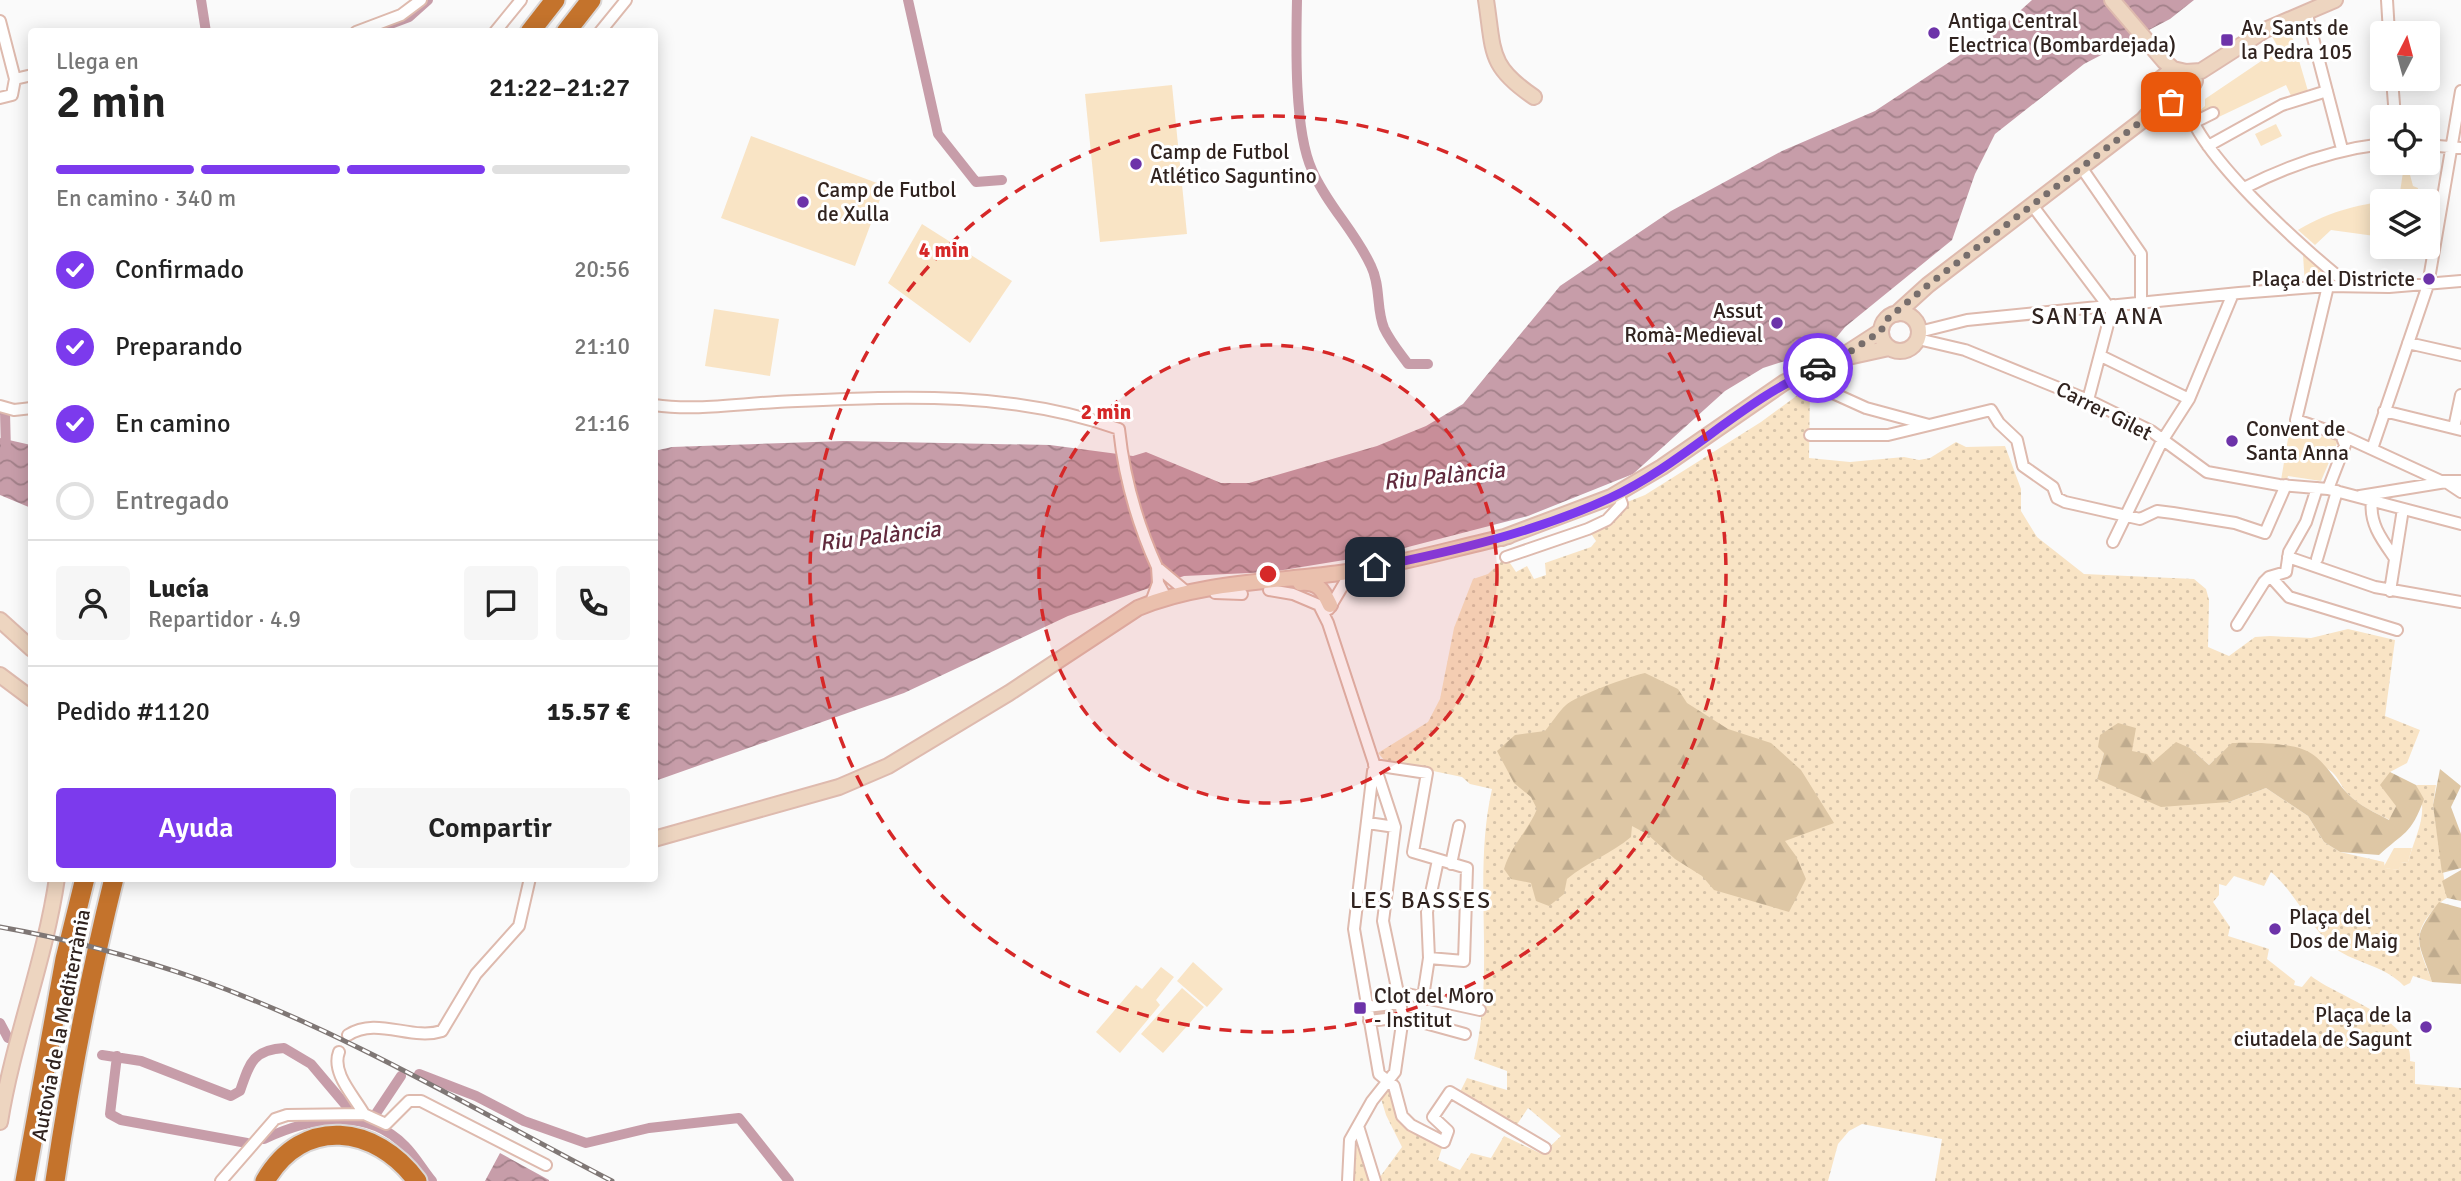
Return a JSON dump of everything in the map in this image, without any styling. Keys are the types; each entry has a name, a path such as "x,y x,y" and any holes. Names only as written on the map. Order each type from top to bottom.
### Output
{"highway":[{"path":"533,28 555,0"},
{"path":"569,28 591,0"},
{"name":"Autovia de la Mediterrània","path":"25,1181 62,972 84,882"},
{"name":"Autovia de la Mediterrània","path":"55,1181 70,1080 93,963 113,882"},
{"path":"265,1181 294,1149 311,1140 328,1136 369,1140 384,1147 414,1178"}],"main road":[{"path":"1486,0 1496,63 1512,82 1534,97"},
{"path":"2101,0 2180,72"},
{"path":"658,838 795,801 839,787 888,766 1151,602 1188,593 1254,584 1348,577 1509,536 1618,493 1662,467 1785,382 1839,359 1881,331 1886,320 1928,285 2168,99 2189,98 2180,72 2112,0"},
{"path":"2168,99 2158,86 2180,72 2306,10 2335,0"},
{"path":"1839,359 1889,348 1908,350 1918,331 1928,285"},
{"path":"1896,314 1908,315 1918,331"},
{"path":"1881,331 1883,341 1889,348"},
{"path":"1101,633 1189,601 1317,585 1328,579 1348,577"},
{"path":"1254,584 1270,586 1308,582 1317,585 1325,605"},
{"path":"0,620 28,645"},
{"path":"0,675 28,696"},
{"path":"0,1122 6,1084 50,928 56,882"}],"street":[{"path":"367,28 401,15 421,0"},
{"path":"498,28 521,0"},
{"path":"603,28 626,0"},
{"path":"2387,0 2388,21"},
{"path":"2306,10 2342,149"},
{"path":"0,21 15,79 12,95 0,98"},
{"path":"15,79 28,76"},
{"path":"2208,146 2282,105 2327,90"},
{"path":"2372,449 2428,285 2456,147 2461,92"},
{"path":"2189,98 2193,123 2208,146 2244,188 2310,255 2349,285"},
{"path":"2193,123 2213,113"},
{"path":"2244,188 2283,168 2342,149 2370,146"},
{"path":"2081,167 2141,254 2141,303"},
{"path":"2032,205 2111,305 2101,356 2088,400"},
{"path":"1918,331 1967,320 2111,305 2328,286 2389,287 2461,281"},
{"path":"2442,282 2461,289"},
{"path":"2328,286 2296,420 2341,435 2446,482 2461,492"},
{"path":"2113,542 2162,442 2189,399 2232,296"},
{"name":"Carrer Gilet","path":"1918,331 2088,400 2151,431 2162,442 2207,472 2358,496"},
{"path":"2408,343 2461,355"},
{"path":"2101,356 2189,399"},
{"path":"1835,394 1866,408 1929,425"},
{"path":"2384,411 2458,429 2461,395"},
{"path":"658,405 940,398 999,401 1094,420 1119,429 1121,454 1141,531 1157,567 1158,583 1151,602"},
{"path":"0,406 15,410 28,408"},
{"path":"1810,435 1888,435 1991,410 2017,440 2023,466 2053,487 2057,498 2140,519 2157,511 2235,523 2265,533 2286,485"},
{"path":"2237,625 2264,582 2286,572 2288,557 2327,489 2345,444 2341,435"},
{"path":"2358,496 2461,481"},
{"path":"2317,559 2327,489"},
{"path":"1506,557 1607,520 1622,504 1618,493"},
{"path":"2358,496 2461,524"},
{"path":"2372,501 2371,511 2375,527 2394,557"},
{"path":"2390,591 2403,509"},
{"path":"2288,557 2390,591 2461,603"},
{"path":"1157,567 1188,593"},
{"path":"1348,577 1325,605 1328,623 1395,827 1383,921 1403,1017 1395,1072 1350,1140 1348,1181"},
{"path":"2272,577 2289,597 2397,630"},
{"path":"1139,617 1150,608 1163,604 1170,578"},
{"path":"1158,583 1166,597 1176,599 1224,592 1242,594"},
{"path":"1269,590 1293,594 1325,605"},
{"path":"1374,765 1427,773 1413,852 1467,868 1464,961 1429,958"},
{"path":"1374,765 1354,929 1379,1074 1394,1086 1402,1116 1411,1125 1444,1142 1448,1130 1433,1117 1450,1092 1545,1148"},
{"path":"1368,824 1395,827"},
{"path":"1451,864 1459,825"},
{"path":"1423,997 1429,958 1427,912 1438,860"},
{"path":"348,1035 368,1026 428,1036 442,1031 476,974 519,926 529,882"},
{"path":"1367,1007 1399,997 1423,997 1480,1010"},
{"path":"1369,1020 1403,1017 1465,1034"},
{"path":"339,1052 337,1071 364,1114"},
{"path":"220,1181 275,1119 287,1115 364,1114 386,1124 409,1101 421,1101 547,1165"},
{"path":"1358,1126 1375,1181"}],"shaded area":[{"path":"2288,23 2308,91 2292,98 2286,85 2204,124 2196,114 2205,106 2205,99 2279,49 2270,33"},
{"name":"Camp de Futbol Atlético Saguntino","path":"1172,85 1187,234 1100,242 1085,94"},
{"path":"2276,124 2282,136 2261,146 2255,134"},
{"name":"Camp de Futbol de Xulla","path":"751,136 885,186 855,266 721,218"},
{"path":"2403,175 2410,175 2413,186 2418,188 2400,189"},
{"path":"2370,204 2370,235 2331,230 2315,245 2298,230 2334,213"},
{"path":"922,224 1012,281 970,343 888,283"},
{"path":"2303,255 2321,270 2318,284 2305,285"},
{"path":"714,309 779,319 770,376 705,366"},
{"path":"1810,386 1809,458 1850,462 1904,457 1919,460 1930,458 1956,442 1966,447 2005,446 2021,489 2021,511 2037,537 2084,574 2194,579 2206,589 2209,600 2208,647 2229,656 2255,637 2311,638 2348,629 2395,640 2385,716 2420,730 2407,763 2390,772 2396,806 2390,820 2353,798 2324,766 2299,756 2243,743 2233,743 2209,765 2190,748 2153,762 2104,753 2097,779 2229,802 2266,788 2308,816 2324,842 2340,852 2384,862 2385,868 2399,870 2400,863 2408,862 2422,814 2416,785 2436,785 2433,805 2447,898 2438,904 2427,918 2422,926 2419,942 2432,982 2413,976 2410,983 2404,986 2387,973 2339,951 2322,936 2287,888 2271,872 2264,886 2234,876 2226,886 2219,884 2219,895 2213,902 2230,927 2228,936 2269,949 2267,959 2295,981 2294,985 2302,987 2311,976 2388,1021 2408,1046 2410,1061 2415,1062 2415,1084 2461,1088 2461,1181 1935,1181 1942,1139 1862,1124 1849,1131 1838,1144 1828,1181 1377,1181 1402,1147 1386,1115 1379,1092 1387,1082 1402,1116 1444,1142 1438,1160 1460,1170 1471,1153 1491,1158 1504,1136 1542,1154 1561,1136 1528,1108 1516,1126 1460,1092 1467,1078 1507,1090 1507,1071 1474,1059 1483,992 1484,856 1492,789 1470,784 1462,777 1385,761 1378,753 1428,722 1440,699 1454,628 1473,579 1488,574 1506,557 1516,572 1527,566 1534,579 1546,575 1545,563 1591,547 1596,541 1588,529 1622,504 1645,495 1761,422"},
{"path":"2290,427 2338,441 2321,481 2288,476 2287,480 2281,480"},
{"path":"2394,848 2412,848 2408,862 2401,863 2399,870 2383,868"},
{"path":"1193,962 1223,989 1207,1007 1177,981"},
{"path":"1161,967 1174,977 1156,1000 1160,1005 1120,1053 1096,1032 1136,985 1142,989"},
{"path":"1182,988 1204,1007 1163,1053 1141,1034"},
{"path":"1358,1126 1375,1181 1354,1181"}],"green space":[{"path":"1645,673 1678,689 1687,703 1728,729 1771,743 1801,770 1834,823 1785,841 1796,856 1806,879 1789,912 1714,890 1702,876 1675,859 1647,834 1632,826 1631,837 1567,879 1564,894 1549,906 1536,901 1531,883 1511,879 1504,869 1537,809 1531,797 1514,783 1497,751 1515,735 1545,731 1571,701"},
{"path":"2118,723 2136,728 2132,751 2147,754 2153,762 2176,742 2190,748 2209,765 2232,743 2287,745 2316,757 2353,798 2389,820 2396,806 2380,785 2390,772 2416,785 2424,799 2411,826 2379,855 2340,852 2324,842 2308,816 2266,788 2229,802 2161,807 2097,779 2104,753 2098,747 2100,735"},
{"path":"2440,769 2461,786 2451,807 2461,834 2461,868 2442,873 2433,805"},
{"path":"2461,870 2461,901 2447,898 2442,881"},
{"path":"2439,902 2461,908 2461,984 2432,982 2419,941 2423,925"}],"water":[{"name":"Riu Palància","path":"2032,0 2194,0 2170,19 2084,64 1995,134 1975,174 1952,240 1845,327 1836,338 1822,339 1804,355 1763,368 1725,391 1633,474 1528,516 1381,554 1271,572 1184,576 1068,616 904,693 658,780 658,450 672,447 844,441 1050,445 1133,456 1146,452 1221,483 1249,483 1377,446 1426,426 1463,404 1560,286 1671,211 1782,151 1875,111 2001,28"},
{"path":"0,438 28,444 28,507 0,495"},
{"path":"500,1153 549,1180 549,1181 485,1181"}],"waterway":[{"path":"201,0 205,28"},
{"path":"380,28 409,17 428,0"},
{"path":"908,0 938,134 976,182 1002,180"},
{"path":"1297,0 1299,110 1306,153 1312,170 1371,266 1382,321 1389,338 1408,364 1428,364"},
{"path":"0,410 5,412 6,452"},
{"path":"0,1023 8,1038"},
{"path":"102,1055 141,1061 231,1096 240,1091 249,1067 258,1056 273,1049 284,1048 311,1064 349,1109"},
{"path":"117,1056 110,1114 121,1120 247,1143"},
{"path":"419,1074 476,1096 524,1121 586,1143 649,1128 739,1118 789,1181"},
{"path":"373,1118 401,1076"},
{"path":"264,1139 318,1121 355,1121 373,1125 390,1133 405,1146 432,1181"}],"railway":[{"path":"0,927 126,956 254,1000 410,1073 612,1181"}],"way so far":[{"path":"1818,368 1839,359 1881,331 1890,316 2143,120 2163,97 2171,102"}],"place":[{"name":"Antiga Central Electrica (Bombardejada)","path":"1934,33"},
{"name":"Av. Sants de la Pedra 105","path":"2227,40"},
{"name":"Camp de Futbol Atlético Saguntino","path":"1136,164"},
{"name":"Camp de Futbol de Xulla","path":"803,202"},
{"name":"Plaça del Districte","path":"2429,279"},
{"name":"Assut Romà-Medieval","path":"1777,323"},
{"name":"Convent de Santa Anna","path":"2232,441"},
{"name":"Plaça del Dos de Maig","path":"2275,929"},
{"name":"Clot del Moro - Institut","path":"1360,1008"},
{"name":"Plaça de la ciutadela de Sagunt","path":"2426,1027"}],"district":[{"name":"SANTA ANA","path":"2098,316"},
{"name":"LES BASSES","path":"1421,900"}],"route":[{"path":"1375,567 1509,536 1611,497 1662,467 1785,382 1818,368"}]}
